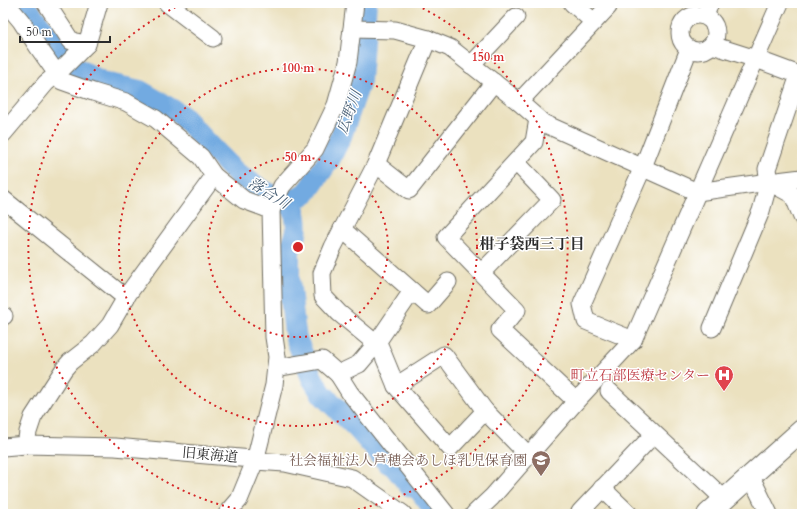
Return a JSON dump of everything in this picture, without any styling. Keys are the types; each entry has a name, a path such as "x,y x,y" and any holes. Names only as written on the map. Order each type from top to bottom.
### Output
{"main road":[{"path":"708,514 802,430"}],"street":[{"path":"6,3 21,21 62,81 126,102 156,119 201,157 214,176 244,200 271,210"},
{"path":"46,3 71,41 87,44"},
{"path":"3,134 46,83 87,44 99,3"},
{"path":"168,3 213,38"},
{"path":"227,514 238,500 255,461 274,385 276,357 274,337 271,210 282,186 315,149 336,105 348,62 355,3"},
{"path":"572,3 594,22"},
{"path":"519,102 608,7 607,3"},
{"path":"474,514 576,401 634,340 780,3"},
{"path":"698,10 710,19 716,29 715,40 712,45 701,51 689,49 682,41 680,30 686,20 698,10"},
{"path":"471,65 516,18"},
{"path":"352,29 395,30 428,39 450,48 519,102 543,123 697,192 802,178"},
{"path":"428,39 376,164 333,247 322,273 323,296 339,313 380,347 396,386 450,448 485,411"},
{"path":"712,45 800,75 767,168 769,182 761,211 712,328"},
{"path":"634,340 586,321 582,304 642,167 689,49"},
{"path":"376,164 409,190 494,82"},
{"path":"538,119 534,142 446,237 517,310 500,330 576,401"},
{"path":"481,273 552,200 516,162"},
{"path":"26,445 28,432 33,417 64,369 70,362 93,344 110,325 126,298 214,176"},
{"path":"769,182 793,195 802,217"},
{"path":"3,199 126,298"},
{"path":"342,229 428,305 448,282"},
{"path":"338,374 359,364 376,344 412,291"},
{"path":"396,386 444,355 485,411 528,455"},
{"path":"276,368 322,360 338,374 350,393 446,514"},
{"path":"609,391 724,499"},
{"path":"580,512 654,434"},
{"name":"旧東海道","path":"3,447 26,445 115,447 285,463 352,478 403,514"},
{"path":"750,475 769,514"},
{"path":"602,488 629,514"}],"waterway":[{"name":"落合川","path":"23,3 70,65 104,83 140,91 181,115 236,173 262,190 293,207 297,229 295,239 289,249 289,279 294,325 296,338 312,378 322,394 356,427 387,462 394,466 409,485 419,489 433,508"},
{"name":"広野川","path":"293,207 296,199 307,192 329,160 341,136 360,81 366,3"}],"place":[{"name":"町立石部医療センター","path":"724,392"},
{"name":"社会福祉法人芦穂会あしほ乳児保育園","path":"541,477"}],"district":[{"name":"柑子袋西三丁目","path":"532,244"}]}
